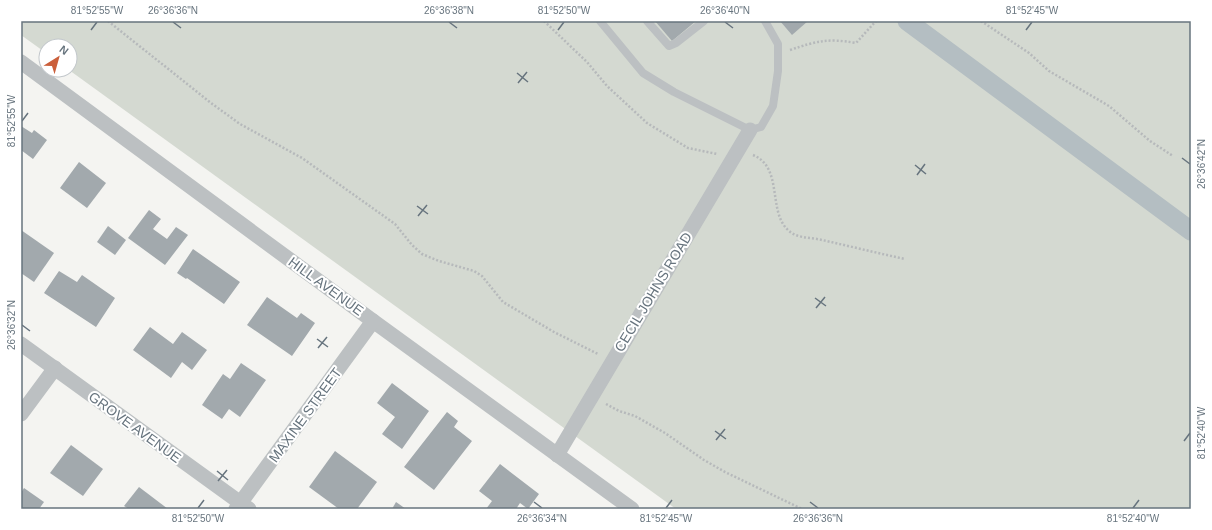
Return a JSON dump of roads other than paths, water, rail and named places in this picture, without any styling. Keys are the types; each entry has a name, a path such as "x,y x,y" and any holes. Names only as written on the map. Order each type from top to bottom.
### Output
{"street":[{"name":"HILL AVENUE","path":"21,62 373,322 632,509"},
{"name":"CECIL JOHNS ROAD","path":"557,455 597,391 613,361 750,130"},
{"name":"MAXINE STREET","path":"242,507 373,322"},
{"name":"GROVE AVENUE","path":"21,344 242,507"},
{"path":"21,414 54,368"}],"lane":[{"path":"600,21 643,73 674,92 750,130 761,127 773,106 778,71 778,44 765,21"},
{"path":"647,21 669,46 676,43 704,21"}],"waterway":[{"path":"907,21 1191,231"}]}
